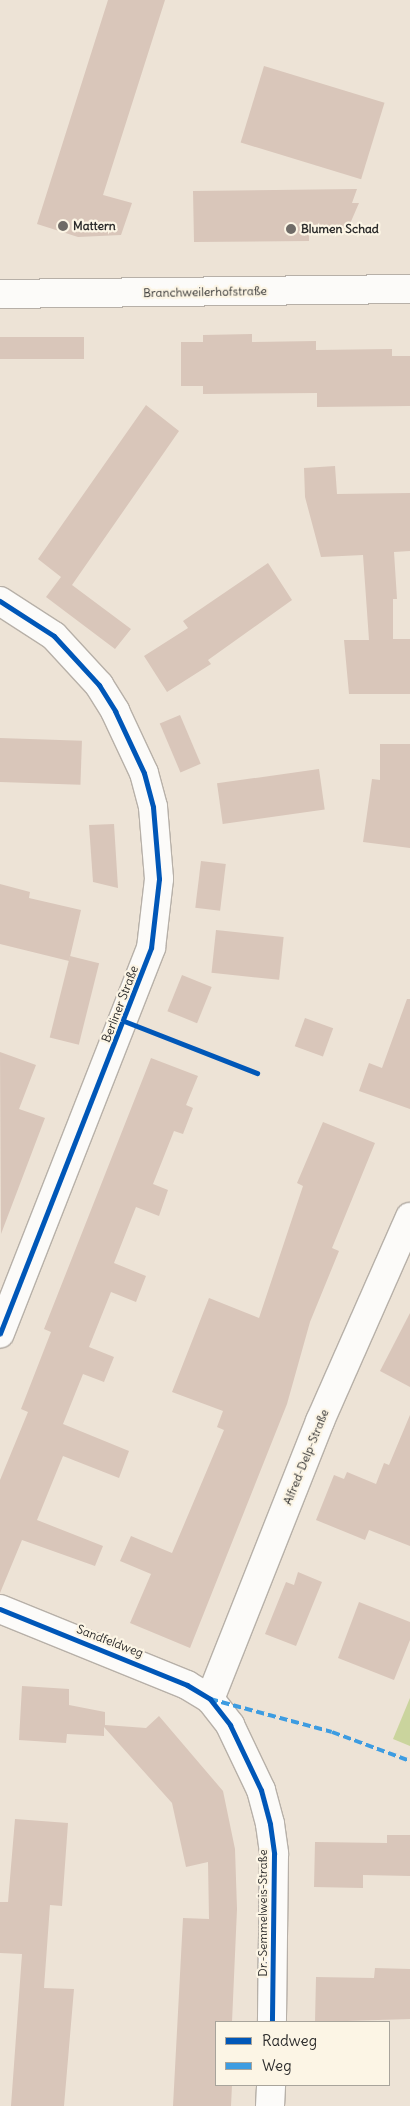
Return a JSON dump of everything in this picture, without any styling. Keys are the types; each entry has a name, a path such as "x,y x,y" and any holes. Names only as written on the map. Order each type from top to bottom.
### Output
{"street":[{"name":"Branchweilerhofstraße","path":"0,294 410,289"},
{"name":"Berliner Straße","path":"0,601 54,636 98,685 115,711 140,764 153,807 159,879 158,915 143,972 9,1282 0,1333"},
{"name":"Alfred-Delp-Straße","path":"210,1699 320,1421 410,1217"},
{"name":"Sandfeldweg","path":"0,1609 157,1670 210,1699"},
{"name":"Dr.-Semmelweis-Straße","path":"210,1699 245,1750 270,1824 274,1864 272,2021"},
{"path":"270,2106 271,2086"}],"green space":[{"path":"410,1698 410,1746 393,1739"}],"building":[{"path":"108,0 165,0 103,195 132,203 121,235 78,237 37,224"},
{"path":"264,66 384,103 361,179 241,143"},
{"path":"357,189 352,203 359,203 346,233 309,234 309,241 194,242 193,191"},
{"path":"252,334 252,342 316,341 316,350 392,349 392,356 410,356 410,406 317,407 317,393 203,394 203,386 181,386 181,342 203,342 203,335"},
{"path":"0,337 84,337 84,359 0,359"},
{"path":"146,405 179,431 72,585 131,629 115,649 46,597 61,577 38,559"},
{"path":"335,466 337,494 410,493 410,551 394,552 397,599 393,599 393,639 410,639 410,694 349,694 344,640 369,640 363,555 321,557 305,497 304,468"},
{"path":"268,563 292,600 208,660 211,664 167,692 144,656 188,628 183,621"},
{"path":"180,715 201,764 180,772 160,724"},
{"path":"0,738 82,741 80,785 0,782"},
{"path":"380,744 410,744 410,848 363,842 372,779 380,780"},
{"path":"319,769 325,810 223,824 217,783"},
{"path":"114,824 118,888 93,882 89,825"},
{"path":"201,861 226,864 220,911 195,908"},
{"path":"0,884 30,892 29,898 81,910 69,961 0,944"},
{"path":"216,930 284,937 279,980 212,973"},
{"path":"70,956 99,963 79,1045 50,1038"},
{"path":"182,975 212,987 197,1023 167,1011"},
{"path":"407,999 410,999 410,1109 359,1091 369,1063 382,1068"},
{"path":"305,1018 333,1028 323,1056 295,1046"},
{"path":"0,1052 36,1065 19,1109 45,1118 1,1234"},
{"path":"151,1058 198,1076 186,1105 193,1108 183,1134 174,1131 153,1184 168,1190 159,1216 136,1207 114,1263 146,1276 136,1302 111,1292 89,1347 114,1357 104,1382 83,1374 63,1424 129,1451 119,1478 63,1456 37,1520 103,1546 95,1566 22,1540 0,1593 0,1480 28,1412 21,1409 51,1332 44,1329"},
{"path":"323,1122 375,1143 332,1248 339,1251 310,1322 287,1404 190,1648 130,1623 151,1574 120,1561 131,1536 172,1553 224,1430 217,1427 223,1411 172,1392 209,1298 259,1318 303,1186 297,1183"},
{"path":"410,1313 410,1387 380,1371"},
{"path":"410,1415 410,1546 369,1530 365,1540 316,1520 334,1475 344,1479 347,1472 376,1484 384,1463 389,1465"},
{"path":"298,1572 322,1582 296,1646 265,1634 286,1582 294,1585"},
{"path":"359,1602 410,1622 410,1640 394,1680 338,1658"},
{"path":"22,1686 69,1689 69,1705 105,1712 105,1725 146,1728 159,1716 223,1791 235,1849 237,1909 232,2021 215,2021 215,2086 232,2086 231,2106 173,2106 183,1918 209,1919 208,1862 186,1867 172,1803 104,1727 104,1736 67,1734 66,1743 19,1740"},
{"path":"15,1819 68,1823 62,1906 50,1905 44,1988 74,1989 64,2106 11,2106 22,1954 0,1953 0,1902 8,1902"},
{"path":"387,1835 410,1835 410,1876 363,1875 363,1888 314,1887 315,1842 387,1843"},
{"path":"375,1968 410,1969 410,2019 315,2021 316,1977 374,1978"}],"marked path":[{"path":"210,1699 332,1732 410,1761"}],"cycle path":[{"path":"0,601 54,636 99,685 115,711 144,773 153,807 159,879 151,948 0,1333"},
{"path":"124,1021 257,1073"},
{"path":"0,1609 187,1685 210,1699 230,1725 261,1790 270,1824 274,1854 272,2021"}],"place":[{"name":"Mattern","path":"63,226"},
{"name":"Blumen Schad","path":"291,229"}]}
